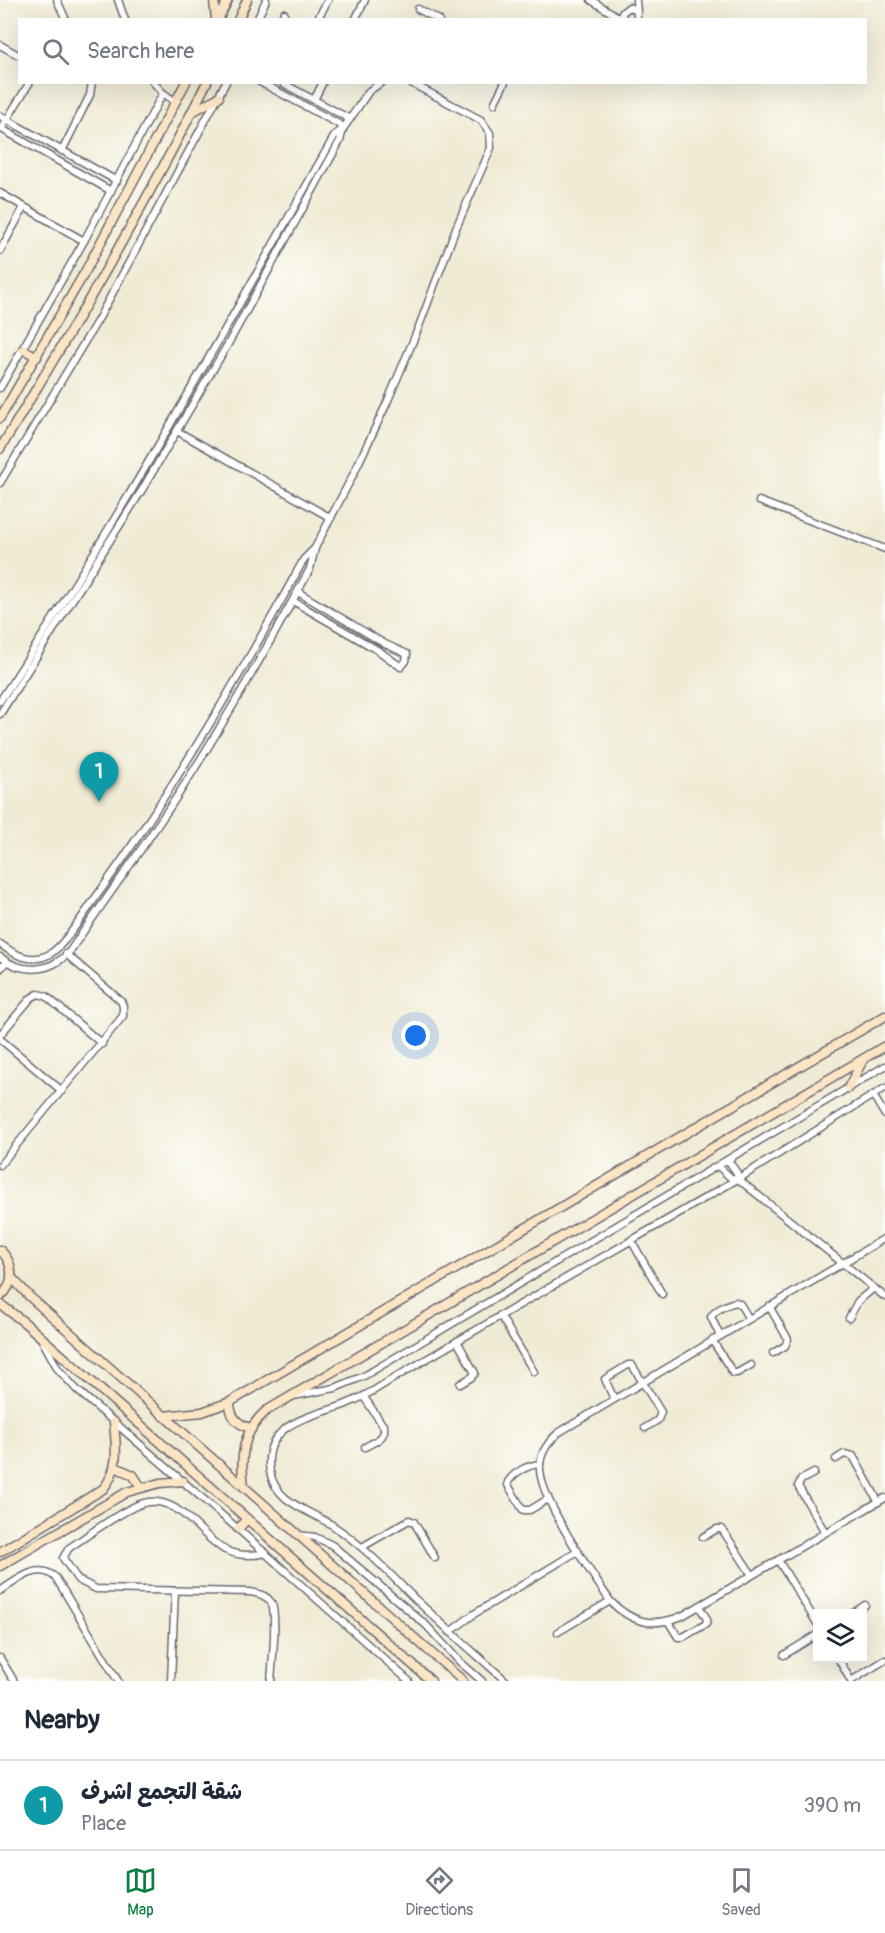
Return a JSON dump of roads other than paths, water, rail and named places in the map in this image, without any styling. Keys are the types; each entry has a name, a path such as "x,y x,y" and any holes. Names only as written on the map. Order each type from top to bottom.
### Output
{"street":[{"path":"57,0 65,18"},
{"path":"118,0 124,18"},
{"path":"214,0 217,18"},
{"path":"218,18 228,0"},
{"path":"239,18 247,0"},
{"path":"258,18 266,0"},
{"path":"318,18 328,0"},
{"path":"356,18 365,0"},
{"path":"591,0 620,18"},
{"path":"623,18 622,13 631,0"},
{"path":"636,0 636,16"},
{"path":"607,8 634,8 636,16"},
{"path":"418,9 435,18"},
{"path":"0,45 18,55"},
{"path":"28,84 3,118 1,128 111,191"},
{"path":"62,151 90,94 92,84"},
{"path":"155,84 176,102"},
{"path":"0,418 85,272 185,84"},
{"path":"0,449 100,280 167,161 206,84"},
{"path":"0,483 99,318 225,84"},
{"path":"264,84 344,128"},
{"path":"285,84 350,119"},
{"path":"314,100 322,84"},
{"path":"0,714 139,488 177,431 228,344 340,141 344,128 369,91 379,84"},
{"path":"0,944 23,957 34,958 46,956 60,945 142,832 261,639 304,559 315,548 386,405 418,329 456,228 491,148 490,133 481,120 415,84"},
{"path":"494,104 505,84"},
{"path":"0,388 84,241 163,93"},
{"path":"192,112 219,97"},
{"path":"3,118 117,181"},
{"path":"139,488 332,141 344,128"},
{"path":"0,193 84,241"},
{"path":"0,251 24,207"},
{"path":"85,272 91,278 100,280"},
{"path":"75,290 83,292 89,298"},
{"path":"221,340 228,344"},
{"path":"23,349 37,357"},
{"path":"177,431 331,518"},
{"path":"759,501 885,549"},
{"path":"0,957 20,967 34,969 48,966 66,954 92,920 195,769 270,644 312,564 315,548"},
{"path":"0,701 91,566"},
{"path":"293,601 379,651 400,667 406,661 407,654 390,647 298,592"},
{"path":"261,639 270,644"},
{"path":"186,764 195,769"},
{"path":"83,914 92,920"},
{"path":"0,1165 123,1016 123,1006 117,997 66,954"},
{"path":"0,969 6,962"},
{"path":"62,1091 0,1037 31,998 41,994 46,996 102,1044"},
{"path":"163,1416 202,1412 230,1402 885,1016"},
{"path":"244,1487 241,1456 244,1442 251,1428 266,1410 885,1046"},
{"path":"848,1088 864,1059"},
{"path":"289,1396 328,1390 364,1376 885,1066"},
{"path":"506,1681 450,1632 362,1547 336,1527 285,1498 275,1486 269,1464 274,1442 289,1425 364,1396 500,1315 738,1179 885,1088"},
{"path":"873,1095 885,1115"},
{"path":"728,1160 737,1173 738,1179"},
{"path":"718,1166 731,1178 738,1179 885,1297"},
{"path":"836,1459 847,1454 853,1456 882,1499 699,1606 668,1621 651,1623 635,1620 621,1612 610,1601 548,1499 540,1477 540,1464 548,1444 558,1433 885,1238"},
{"path":"631,1240 662,1294"},
{"path":"0,1250 10,1264 12,1278 9,1287 0,1297"},
{"path":"12,1278 30,1297 163,1416 463,1681"},
{"path":"849,1318 858,1301 874,1287"},
{"path":"720,1336 711,1317 731,1303 740,1304 749,1319"},
{"path":"0,1304 41,1337 431,1681"},
{"path":"769,1306 788,1339 785,1346 773,1353"},
{"path":"500,1315 534,1372"},
{"path":"41,1337 48,1354 64,1376 409,1681"},
{"path":"457,1341 475,1373 460,1384"},
{"path":"712,1341 733,1373 751,1365"},
{"path":"614,1399 605,1379 630,1364 634,1366 661,1415 658,1420 645,1428"},
{"path":"364,1396 385,1432 382,1437 365,1447"},
{"path":"230,1402 236,1421 251,1428"},
{"path":"0,1552 98,1494 107,1484 115,1467 117,1453 114,1422"},
{"path":"540,1464 525,1468 509,1479 508,1485 523,1509 530,1510 548,1499"},
{"path":"115,1467 133,1475 141,1487"},
{"path":"814,1473 801,1480 798,1486 825,1532"},
{"path":"0,1566 118,1497 141,1487 183,1481"},
{"path":"266,1553 244,1555 223,1549 173,1507 153,1501 133,1508 69,1548 64,1554 64,1561 78,1580 91,1587 250,1592 265,1596 274,1608 271,1681"},
{"path":"238,1529 247,1519"},
{"path":"362,1547 409,1520 414,1522 435,1558"},
{"path":"703,1537 717,1529 722,1529 752,1575"},
{"path":"297,1535 315,1537 332,1545 426,1625 459,1661 482,1681"},
{"path":"450,1632 474,1614 578,1551"},
{"path":"778,1560 813,1617"},
{"path":"0,1591 33,1571 40,1569 51,1573 118,1681"},
{"path":"171,1681 175,1591"},
{"path":"558,1632 610,1601"},
{"path":"859,1609 865,1605"},
{"path":"668,1621 678,1637 683,1637 706,1624 707,1619 699,1606"},
{"path":"784,1655 813,1638"},
{"path":"0,1658 14,1681"},
{"path":"840,1663 851,1681 885,1660"}],"place":[{"name":"شقة التجمع اشرف","path":"99,802"}]}
